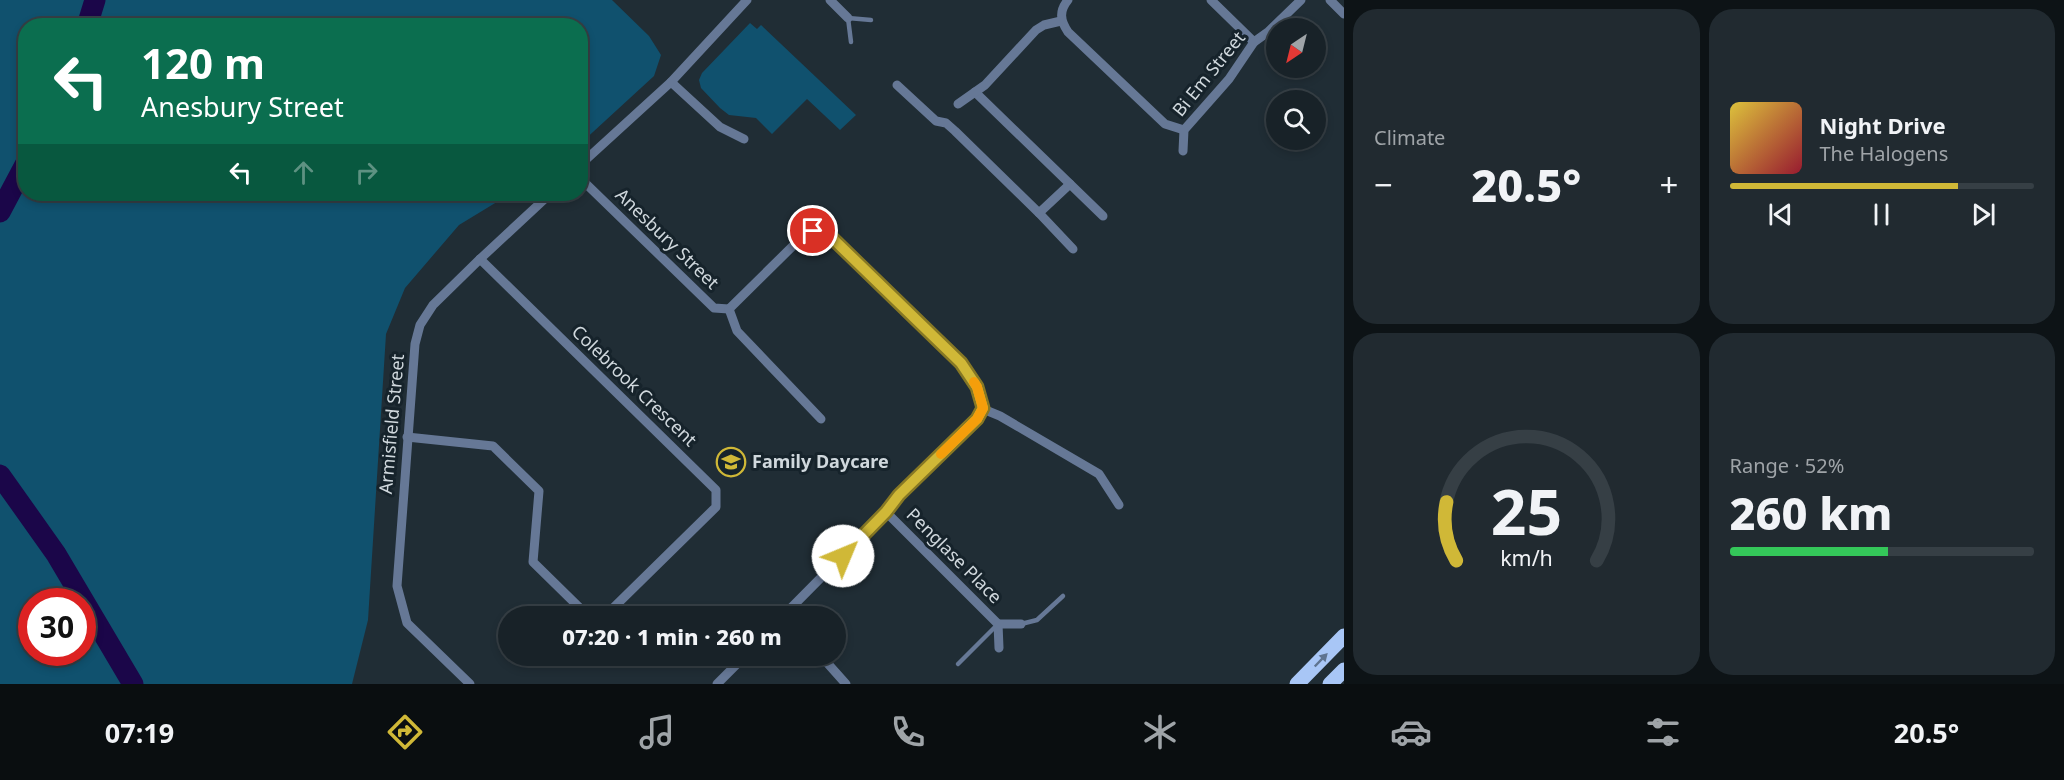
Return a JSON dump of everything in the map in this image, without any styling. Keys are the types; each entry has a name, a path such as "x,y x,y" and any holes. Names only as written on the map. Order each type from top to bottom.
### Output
{"main road":[{"path":"1297,684 1344,636"},
{"path":"1330,684 1344,670"}],"street":[{"path":"588,158 671,82 746,0"},
{"path":"830,0 848,18"},
{"path":"1068,0 1061,11 1061,21 1068,32 1165,124 1184,130"},
{"path":"1211,0 1254,42"},
{"name":"Bi Em Street","path":"1183,151 1184,130 1229,79 1254,42 1281,21 1301,0"},
{"path":"1330,0 1344,14"},
{"path":"958,104 985,85 1036,30 1044,25 1061,21"},
{"path":"671,82 720,127 744,140"},
{"path":"897,85 936,121 945,123 955,131 1073,249"},
{"path":"975,92 1103,216"},
{"path":"1039,213 1070,184"},
{"name":"Anesbury Street","path":"588,186 714,308 729,309 805,234 821,231 829,235 961,363 977,387 983,408"},
{"name":"Armisfield Street","path":"470,684 407,623 397,586 415,344 420,325 433,305 542,201"},
{"name":"Colebrook Crescent","path":"480,259 716,490 716,507 615,606"},
{"path":"729,309 737,331 821,419"},
{"path":"794,606 886,512 899,495 977,419 983,408 1099,474 1119,505"},
{"path":"407,437 493,446 539,491 533,562 578,606"},
{"name":"Penglase Place","path":"886,512 998,624 999,648"},
{"name":"Penglase Place","path":"998,624 1021,624"},
{"path":"717,684 735,666"},
{"path":"830,666 846,684"}],"lane":[{"path":"851,42 848,18 871,20"},
{"path":"1021,624 1036,620 1063,596"},
{"path":"958,664 998,624"}],"shaded area":[{"path":"0,0 612,0 649,36 661,55 654,76 588,137 588,18 18,18 18,201 498,201 459,225 405,288 386,334 368,620 352,684 0,684"},
{"path":"750,23 757,29 761,25 856,115 840,130 807,99 772,134 756,118 729,115 720,108 701,88 699,80 702,73"}],"waterway":[{"path":"89,18 95,0"},
{"path":"0,212 18,178"},
{"path":"0,475 56,554 133,684"}],"slow traffic":[{"path":"941,454 977,419 983,408 974,382"}],"place":[{"name":"Family Daycare","path":"731,462"}],"route":[{"path":"813,231 821,231 829,235 961,363 977,387 983,408 977,419 899,495 886,512 843,556"}]}
